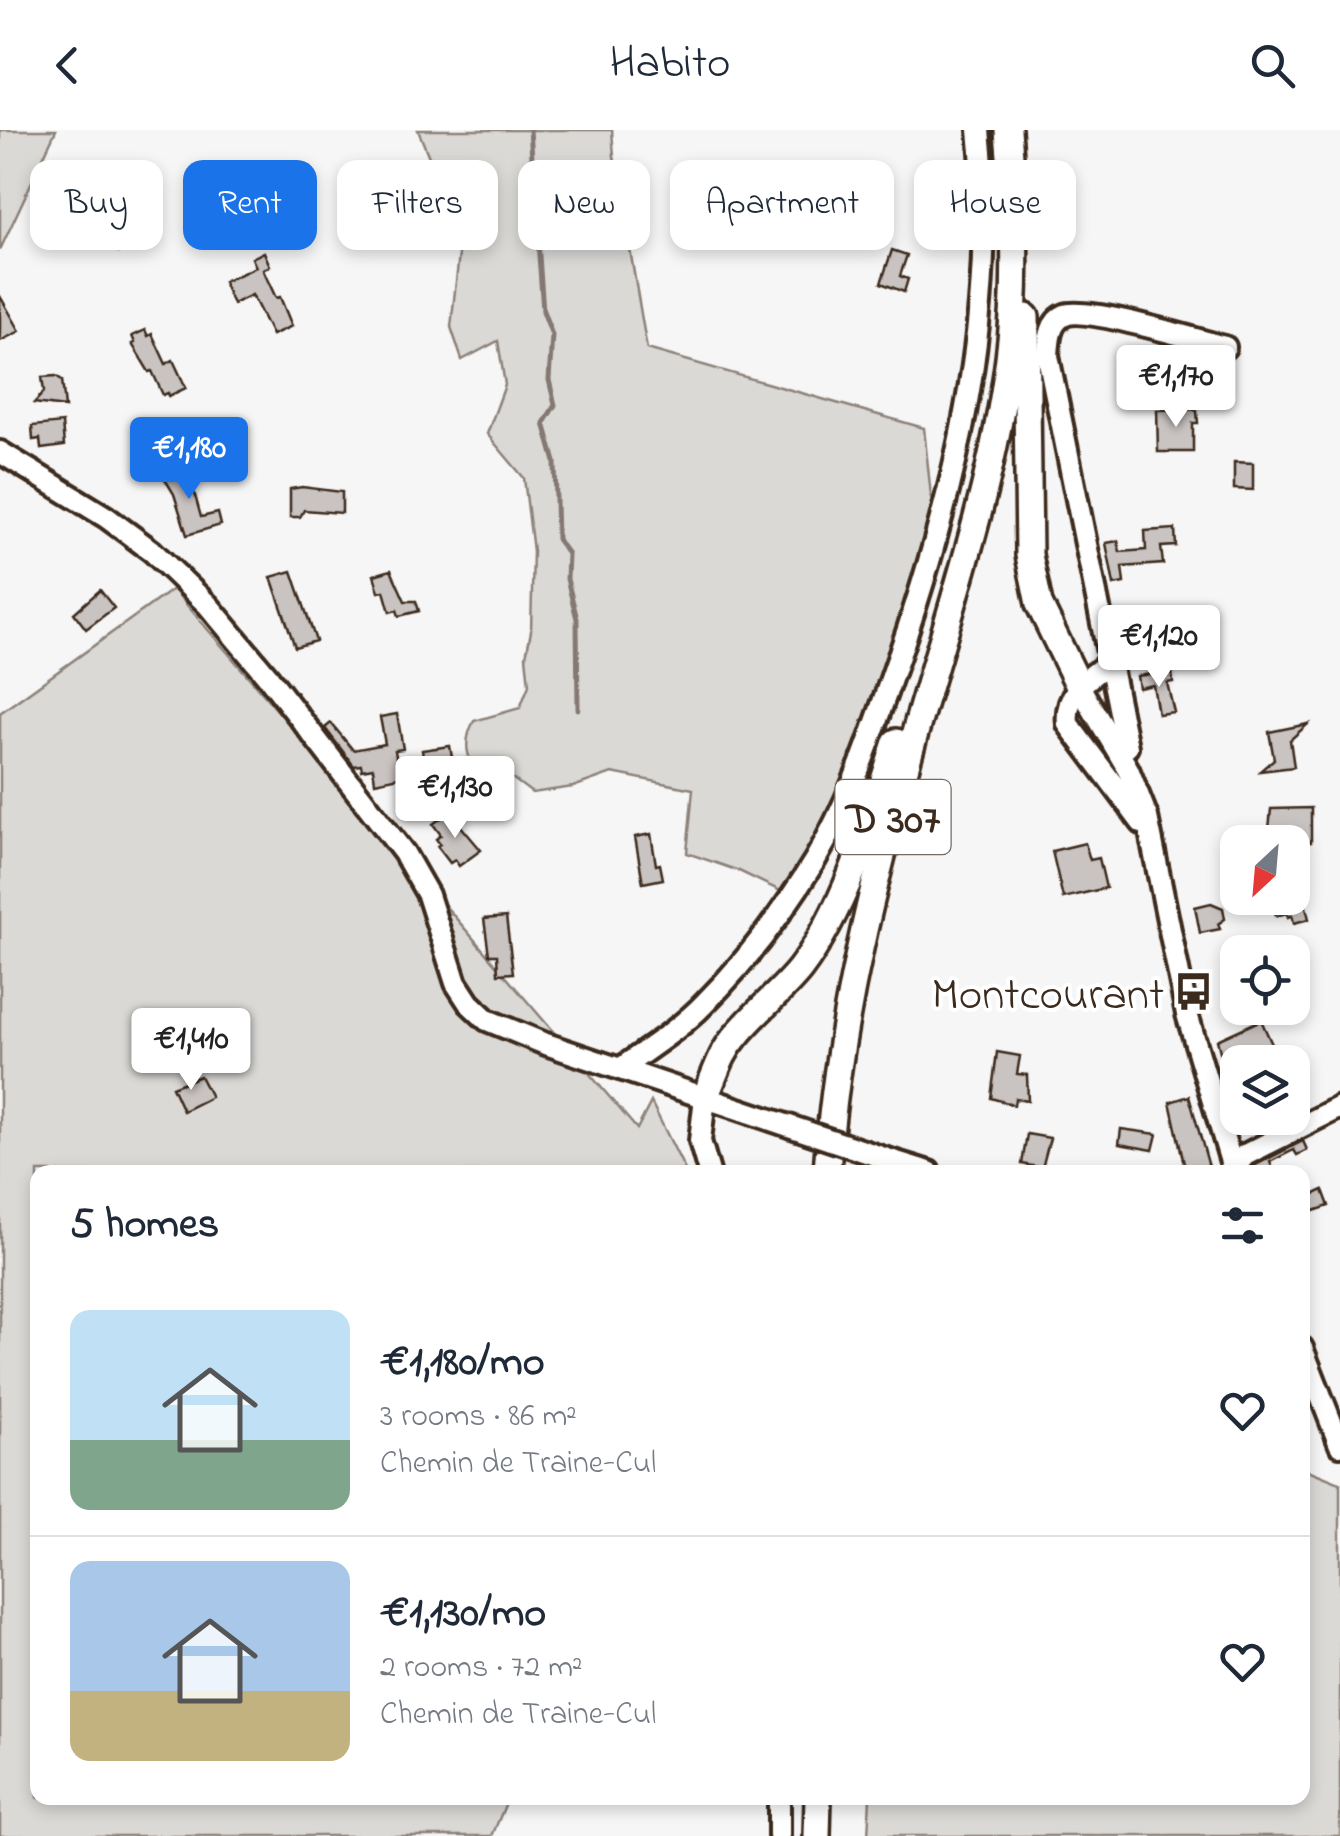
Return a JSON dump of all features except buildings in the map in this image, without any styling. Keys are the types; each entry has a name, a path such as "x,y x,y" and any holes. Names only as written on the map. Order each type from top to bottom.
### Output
{"main road":[{"name":"D 307","path":"828,1165 844,1033 865,923 918,722 950,622 989,468 1009,357 1016,235 1009,130"},
{"path":"1009,130 1024,225 1030,421 1028,555 1044,619 1079,686"},
{"path":"705,1097 728,1046 800,969 835,907 880,795 989,468"},
{"path":"818,1805 818,1836"}],"street":[{"path":"620,1069 703,1006 779,914 836,820 880,712 936,545 969,398 984,246 979,130"},
{"path":"1126,747 1112,660 1048,356 1054,325 1064,315 1080,314 1156,328 1224,347"},
{"path":"0,452 95,509 152,551 208,604 418,874 435,912 456,983 468,1004 488,1020 620,1069 906,1165"},
{"path":"1112,660 1079,686 1139,794 1186,1014 1231,1165"},
{"path":"705,1097 700,1142 707,1165"},
{"path":"1238,1165 1245,1154 1340,1107"},
{"path":"1310,1369 1340,1446"},
{"path":"779,1805 780,1836"}],"shaded area":[{"path":"0,130 56,130 42,160 30,160 30,186 0,250"},
{"path":"418,130 612,130 615,160 518,160 518,250 630,250 647,349 924,428 936,545 880,711 791,896 739,871 687,853 693,789 612,773 573,787 532,793 512,778 480,779 472,765 467,744 474,721 520,708 529,685 526,656 531,631 533,551 524,478 487,434 505,385 498,341 462,360 451,327 458,250 498,250 498,160 430,160"},
{"path":"173,589 637,1129 651,1102 682,1165 30,1165 30,1805 505,1805 492,1836 0,1836 0,713"},
{"path":"1310,1471 1340,1483 1340,1836 868,1836 870,1805 1310,1805"}],"waterway":[{"path":"530,130 543,311 552,335 549,380 555,405 544,423 555,462 557,539 568,554 567,579 577,619 578,709"}],"place":[{"name":"Montcourant","path":"1194,992"}]}
